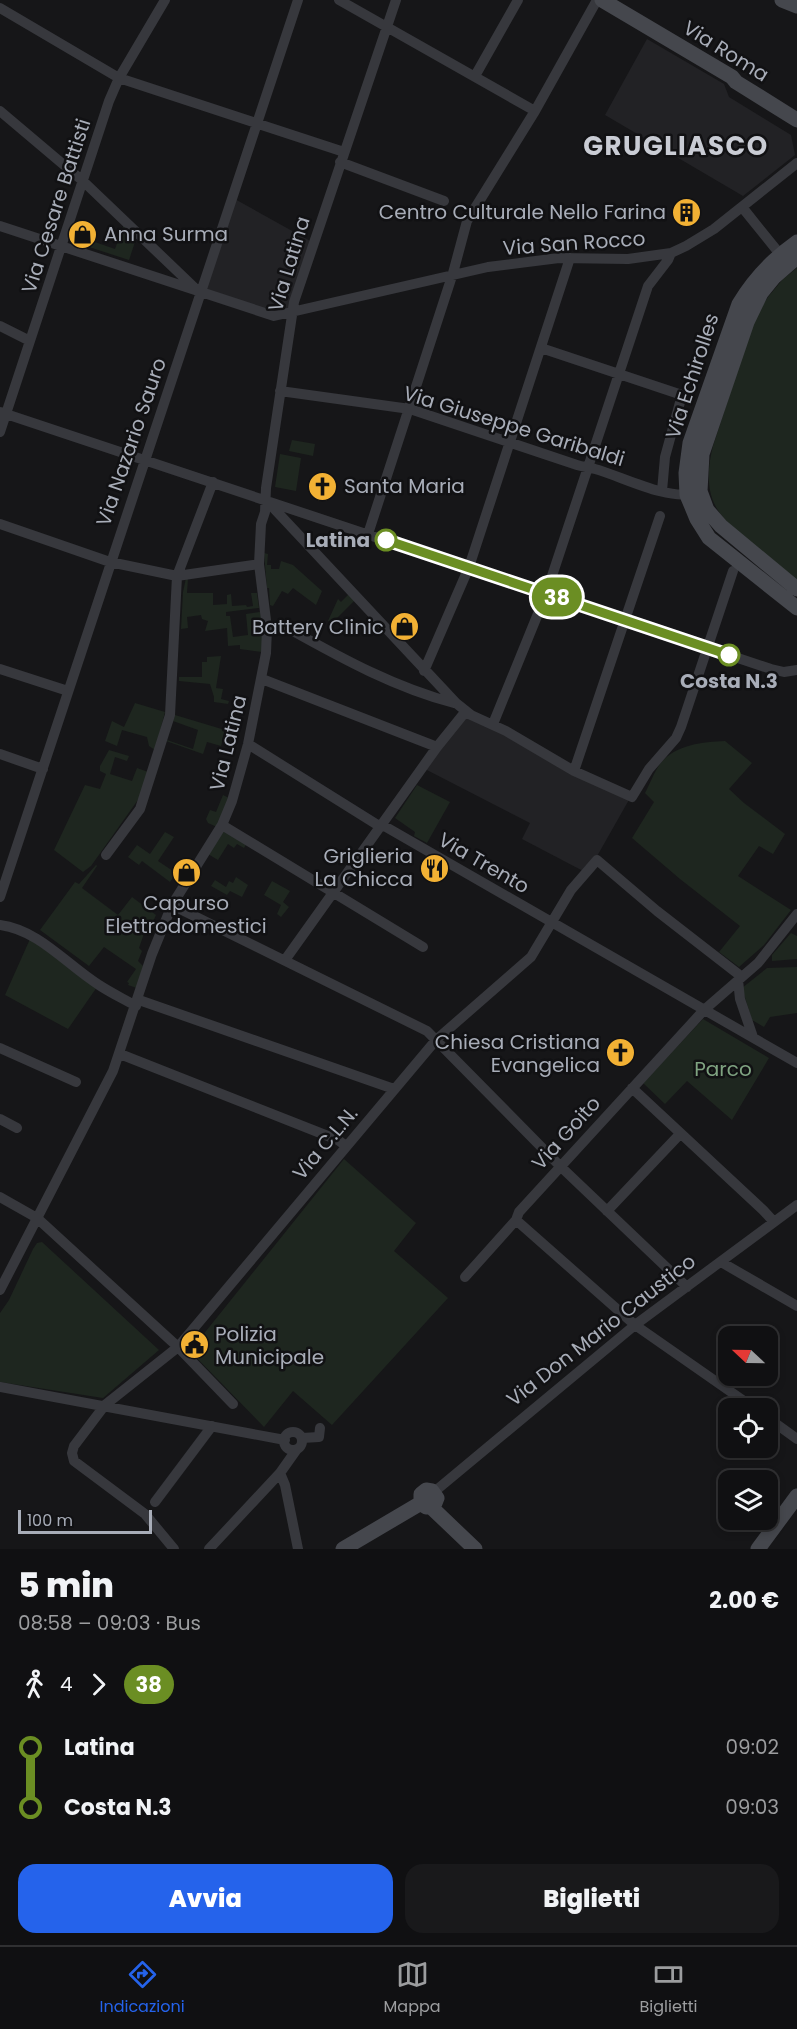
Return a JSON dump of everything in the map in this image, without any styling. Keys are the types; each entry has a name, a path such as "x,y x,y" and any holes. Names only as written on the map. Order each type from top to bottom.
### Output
{"street":[{"name":"Via Cesare Battisti","path":"0,432 3,413 30,341 96,140 119,78 165,0"},
{"name":"Via Nazario Sauro","path":"0,897 298,0"},
{"path":"339,0 535,111"},
{"name":"Via Latina","path":"0,1290 113,1071 152,954 172,905 222,825 232,801 248,744 266,654 267,628 259,564 261,524 265,512 292,311 299,282 396,0"},
{"path":"475,76 518,0"},
{"path":"368,534 410,409 468,220 535,111 597,0"},
{"name":"Via Roma","path":"602,0 732,77 736,82 797,120"},
{"path":"782,0 797,6"},
{"path":"0,9 119,78 256,124 342,157 444,201"},
{"path":"0,111 84,182 200,293"},
{"name":"Via San Rocco","path":"0,226 269,316 279,316 453,273 516,263 570,258 628,259 671,253 700,238 797,164"},
{"path":"742,207 788,258"},
{"name":"Via Echirolles","path":"797,242 788,258 746,292 733,318 690,443 686,473 694,493 697,519 709,538 797,608"},
{"path":"494,724 546,594 648,286 671,253"},
{"path":"424,671 469,567 570,258"},
{"path":"0,326 30,341"},
{"path":"541,348 681,395 665,457 662,491"},
{"name":"Via Giuseppe Garibaldi","path":"280,391 410,409 662,491 694,493"},
{"path":"3,413 708,648 777,670 797,670"},
{"path":"106,855 140,809 170,715 177,576 213,482"},
{"name":"Via Echirolles","path":"694,493 721,526 797,589"},
{"path":"266,500 456,703 471,715 494,724 574,771 632,797 649,769 676,738 681,728 733,571"},
{"path":"574,771 660,516"},
{"path":"0,524 110,562 177,576 259,564"},
{"path":"267,628 277,627 291,630 392,683 423,695 456,703"},
{"path":"0,669 68,691"},
{"path":"262,679 437,747"},
{"path":"285,960 437,747 466,711"},
{"name":"Via Trento","path":"248,744 376,824 382,825 797,1063"},
{"path":"0,754 43,769"},
{"path":"222,825 423,947"},
{"name":"Via C.L.N.","path":"174,1549 145,1514 74,1461 72,1453 74,1446 105,1406 178,1347 436,1040 531,957 571,890 597,860 740,979"},
{"path":"172,905 426,1031 560,1166 687,1287"},
{"name":"Via Goito","path":"465,1276 516,1220 519,1212 560,1166 704,1010 740,979 771,947 797,914"},
{"path":"0,925 11,926 30,934 100,986 137,1003 394,1089"},
{"path":"740,979 740,999 753,1037"},
{"path":"0,1048 76,1082"},
{"path":"120,1054 338,1140 346,1146"},
{"path":"632,1088 774,1222"},
{"path":"0,1119 16,1128"},
{"path":"607,1211 680,1134"},
{"path":"0,1197 37,1218 178,1347 233,1404"},
{"name":"Via Don Mario Caustico","path":"344,1549 431,1500 635,1325 797,1204"},
{"path":"516,1220 635,1325 740,1398"},
{"path":"721,1262 797,1306"},
{"path":"0,1387 285,1440 290,1449 319,1437 320,1428"},
{"path":"778,1425 797,1439"},
{"path":"155,1502 213,1426"},
{"path":"208,1549 280,1473 300,1444"},
{"path":"280,1473 285,1485 298,1549"},
{"path":"758,1549 797,1496"},
{"path":"431,1500 475,1549"},
{"path":"431,1500 488,1549"}],"shaded area":[{"path":"647,39 724,84 729,97 791,135 795,155 743,196 605,115"},
{"path":"233,198 312,242 292,311 279,315 202,292"},
{"path":"466,712 630,798 596,858 585,872 522,839 530,823 423,768"}],"green space":[{"path":"124,224 137,236 129,260 89,247 89,240 115,249"},
{"path":"797,268 797,581 729,524 712,498 709,476 713,446 755,317 783,279"},
{"path":"292,440 315,444 313,456 289,451"},
{"path":"280,454 301,458 296,491 275,487"},
{"path":"264,553 268,554 267,565 271,565 271,569 279,569 281,561 293,565 322,591 316,605 293,588 288,594 282,591 273,606 270,605"},
{"path":"186,578 188,578 187,593 213,593 213,605 227,604 227,595 231,594 232,606 253,606 251,593 257,593 259,608 226,612 226,616 230,616 233,637 248,635 246,614 260,612 263,626 262,652 240,649 240,645 228,646 227,628 205,631 208,621 202,619 201,615 187,617 188,628 181,629"},
{"path":"349,594 355,600 332,623 328,621 338,599 341,602"},
{"path":"221,656 216,688 223,689 221,699 229,701 228,704 214,702 210,684 179,681 179,677 202,677 202,662 207,662 207,657"},
{"path":"135,703 165,712 155,750 149,746 147,737 122,730 117,746 105,741 112,721 124,727"},
{"path":"175,715 225,730 221,746 207,742 203,754 166,741 193,749 198,730 173,721"},
{"path":"725,741 752,763 729,789 785,834 773,854 759,846 738,876 791,910 764,945 739,967 719,952 740,926 632,838 654,802 645,793 666,757 690,745"},
{"path":"109,750 129,756 127,761 115,757 110,774 132,781 137,768 148,772 140,797 91,866 83,872 54,850 85,785 100,789 106,774 100,771 100,766"},
{"path":"417,785 450,802 427,843 414,836 415,832 395,818"},
{"path":"223,795 229,798 217,827 208,823 206,819 210,810 216,812"},
{"path":"224,831 247,843 244,848 237,844 234,848 228,844 218,860 208,854"},
{"path":"165,832 174,837 158,861 176,873 170,882 142,861 139,865 128,857 137,845 150,854"},
{"path":"96,865 82,888 118,915 132,897 156,915 152,924 147,925 139,948 142,951 138,961 143,966 137,988 128,985 127,982 136,969 104,947 89,966 40,930 75,882 79,884"},
{"path":"236,877 248,885 242,897 230,891 227,895 211,886 215,880 226,887 229,881 233,883"},
{"path":"272,881 290,891 283,902 289,907 281,917 277,914 281,905 264,895"},
{"path":"791,933 797,936 797,959 772,961 772,955"},
{"path":"30,939 97,987 68,1029 5,995"},
{"path":"797,967 797,1013 770,1017 764,1027 752,1020 742,988 767,968"},
{"name":"Parco","path":"703,1019 769,1058 732,1120 687,1081 665,1104 643,1083"},
{"path":"344,1159 416,1223 394,1251 448,1298 332,1425 293,1391 264,1427 190,1351"},
{"path":"42,1242 159,1350 103,1398 0,1382 0,1313 9,1300 33,1249 37,1243"}],"bus line":[{"name":"38","path":"386,540 729,655"}],"place":[{"name":"Centro Culturale Nello Farina","path":"687,212"},
{"name":"Anna Surma","path":"83,234"},
{"name":"Santa Maria","path":"323,486"},
{"name":"Latina","path":"386,540"},
{"name":"Battery Clinic","path":"405,627"},
{"name":"Costa N.3","path":"729,655"},
{"name":"Griglieria La Chicca","path":"434,868"},
{"name":"Capurso Elettrodomestici","path":"186,872"},
{"name":"Chiesa Cristiana Evangelica","path":"621,1053"},
{"name":"Polizia Municipale","path":"194,1345"}],"district":[{"name":"GRUGLIASCO","path":"676,146"}]}
